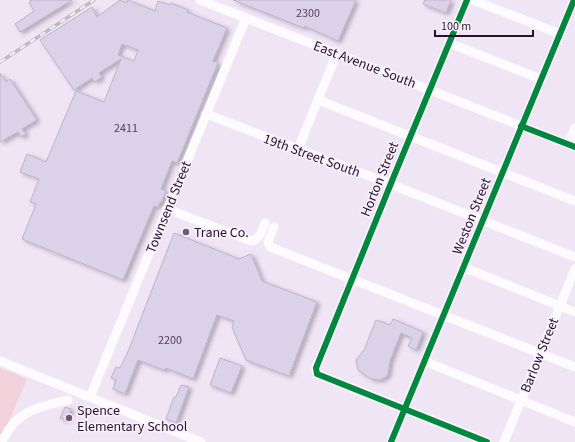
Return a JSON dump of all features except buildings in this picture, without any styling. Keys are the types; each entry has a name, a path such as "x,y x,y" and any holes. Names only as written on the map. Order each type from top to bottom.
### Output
{"street":[{"name":"East Avenue South","path":"200,0 572,145"},
{"name":"Horton Street","path":"405,409 317,374 316,368 351,279 467,0"},
{"path":"473,0 560,34"},
{"name":"Weston Street","path":"391,442 574,0"},
{"name":"Townsend Street","path":"90,396 246,18"},
{"path":"449,43 541,79"},
{"path":"298,149 337,53"},
{"path":"318,100 575,202"},
{"name":"19th Street South","path":"206,114 390,184 575,257"},
{"path":"572,145 575,128"},
{"path":"167,209 251,241 258,238 265,223"},
{"path":"274,226 268,242 270,247 575,367"},
{"path":"463,267 575,312"},
{"name":"Barlow Street","path":"504,442 575,269"},
{"path":"0,361 90,396 181,438 201,442"},
{"path":"424,361 575,422"},
{"path":"2,442 5,434 12,424 22,415 35,408 68,400"},
{"path":"405,409 486,442"}],"path":[{"path":"70,442 95,408 99,400"}],"shaded area":[{"path":"0,368 27,379 0,442"}],"railway":[{"path":"0,62 94,0"}],"cycle path":[{"path":"467,0 316,368 317,374 487,442"},
{"path":"391,442 574,0"},
{"path":"521,126 575,147"}],"place":[{"name":"Trane Co.","path":"186,232"},
{"name":"Spence Elementary School","path":"69,418"}]}
